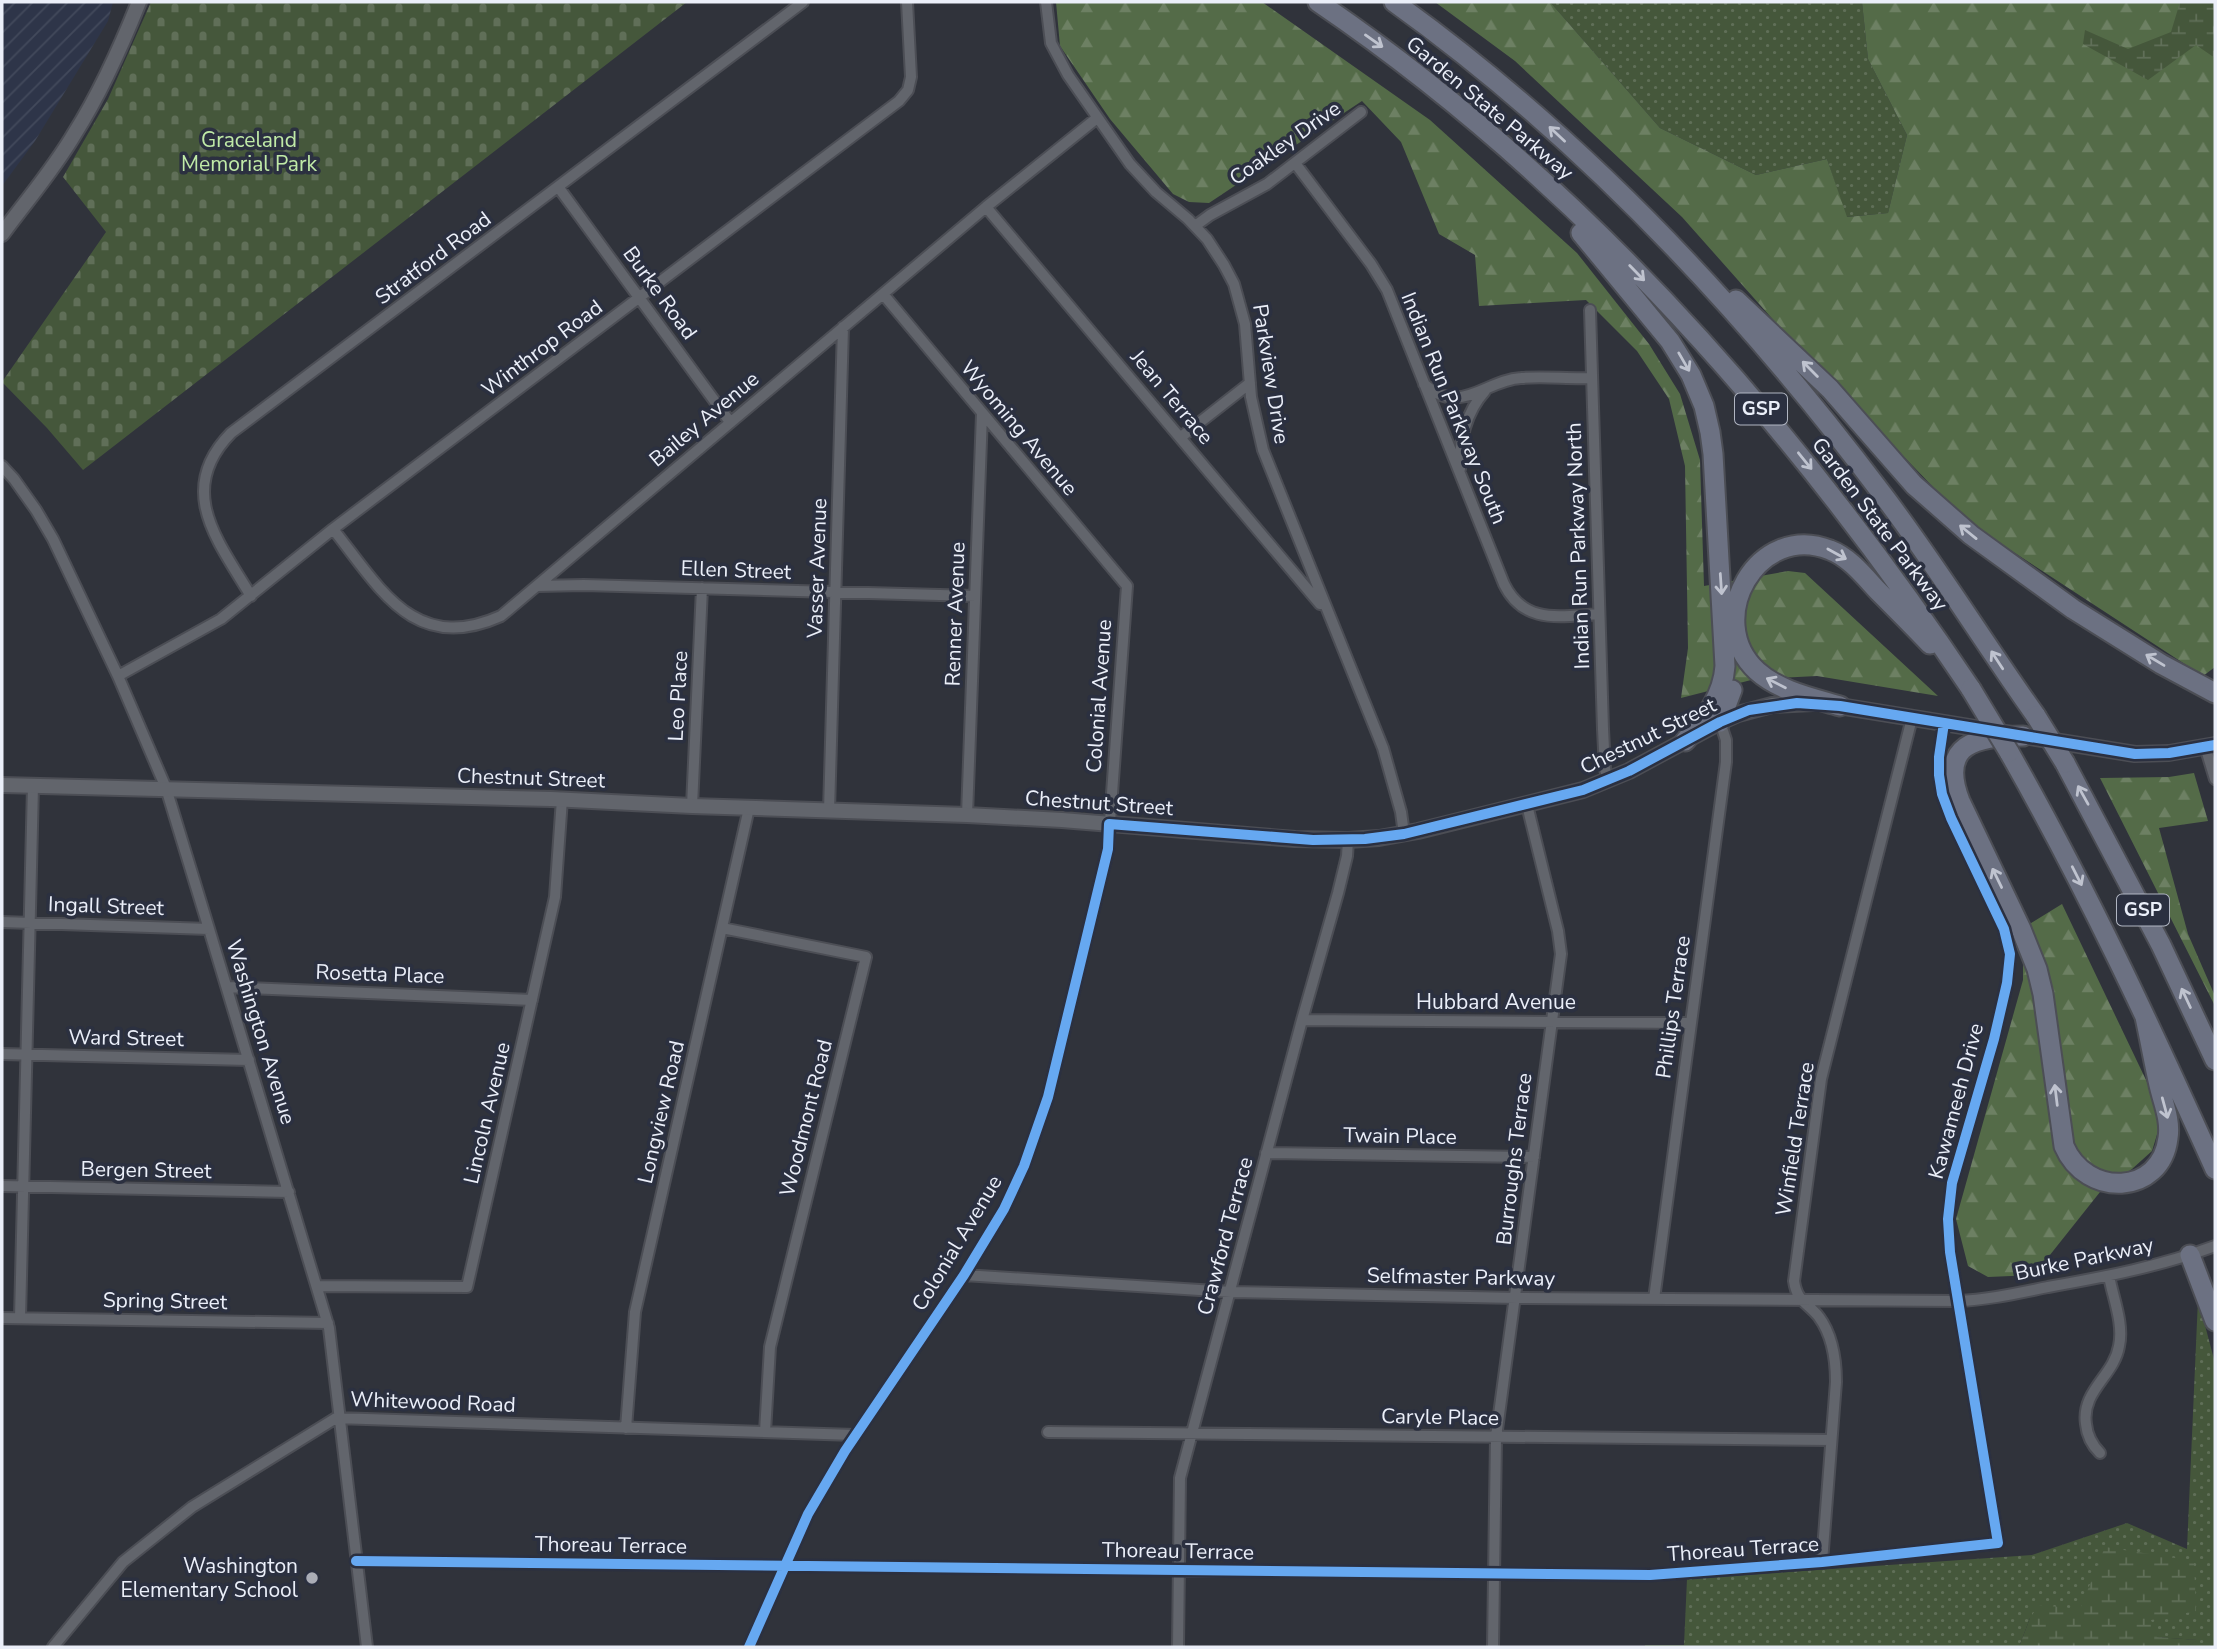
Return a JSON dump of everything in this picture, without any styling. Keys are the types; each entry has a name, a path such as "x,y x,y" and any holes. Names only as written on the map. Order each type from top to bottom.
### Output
{"highway":[{"name":"Garden State Parkway","path":"1318,2 1405,63 1518,157 1572,208 1666,303 1788,440 1879,556 1971,689 2069,859 2146,1017 2215,1169"},
{"name":"Garden State Parkway","path":"1394,2 1516,97 1607,180 1735,315 1829,426 1915,538 2065,763 2161,945 2215,1060"},
{"path":"1518,157 1670,341 1691,375 1706,415 1713,454 1726,666 1718,697 1685,741"},
{"path":"1607,180 1793,352 1841,401 1903,474 1949,517 2073,609 2161,664 2215,693"},
{"path":"1720,722 1735,681 1735,624 1741,589 1748,575 1758,565 1776,552 1789,547 1824,547 1845,558 1971,689"},
{"path":"1735,624 1744,654 1763,676 1788,689 1840,706"},
{"path":"2023,736 1992,737 1967,745 1955,758 1954,781 1962,807 2021,929 2037,969 2043,994 2064,1146 2081,1171 2102,1182 2123,1183 2143,1177 2158,1164 2167,1146 2168,1119 2146,1017"},
{"path":"2190,1255 2215,1321"}],"main road":[{"path":"2,234 76,133 114,60 139,2"},
{"name":"Chestnut Street","path":"2,785 562,799 968,815 1295,839 1348,840 1404,834 1583,790 1608,781 1720,722 1749,710 1772,705 1810,703 1840,706 2134,754 2169,754 2212,744"}],"street":[{"name":"Stratford Road","path":"251,596 205,513 204,481 215,451 232,433 803,2"},
{"name":"Winthrop Road","path":"118,676 221,618 251,596 333,529 640,299 904,95 911,76 907,2"},
{"name":"Parkview Drive","path":"1046,2 1051,43 1064,69 1125,158 1147,184 1195,226 1219,256 1237,294 1247,335 1256,424 1267,464 1386,756 1404,834"},
{"name":"Coakley Drive","path":"1195,226 1267,184 1361,113"},
{"name":"Bailey Avenue","path":"333,529 396,606 429,624 456,628 484,623 508,610 986,207 1097,118"},
{"name":"Indian Run Parkway South","path":"1295,163 1381,281 1396,309 1504,584 1516,603 1542,615 1599,614"},
{"name":"Burke Road","path":"559,188 730,422"},
{"name":"Jean Terrace","path":"986,207 1328,614"},
{"name":"Wyoming Avenue","path":"883,294 1126,586"},
{"name":"Indian Run Parkway North","path":"1590,310 1599,614 1608,781"},
{"name":"Vasser Avenue","path":"829,811 843,327"},
{"path":"1424,384 1434,392 1464,397 1514,378 1592,378"},
{"path":"1181,438 1250,383"},
{"path":"1461,478 1460,457 1465,428 1471,411 1485,391"},
{"name":"Renner Avenue","path":"968,815 982,414"},
{"name":"Washington Avenue","path":"2,466 15,479 53,539 118,676 166,788 328,1323 367,1647"},
{"name":"Ellen Street","path":"537,586 975,596"},
{"name":"Colonial Avenue","path":"749,1647 808,1514 855,1435 964,1275 1004,1209 1019,1177 1048,1097 1108,849 1126,586"},
{"name":"Leo Place","path":"692,806 702,588"},
{"name":"Winfield Terrace","path":"1800,1299 1794,1281 1821,1079 1912,718"},
{"name":"Phillips Terrace","path":"1654,1299 1726,762 1726,740 1720,722"},
{"name":"Kawameeh Drive","path":"1944,723 1938,766 1942,794 2004,929 2010,954 2007,983 1994,1039 1954,1172 1948,1230 1997,1543"},
{"path":"2212,744 2215,779"},
{"path":"20,1318 33,786"},
{"name":"Lincoln Avenue","path":"318,1286 467,1287 555,897 562,799"},
{"name":"Burroughs Terrace","path":"1493,1647 1496,1437 1560,962 1560,945 1527,805"},
{"name":"Longview Road","path":"626,1428 635,1312 749,808"},
{"name":"Crawford Terrace","path":"1178,1647 1180,1478 1342,879 1348,840"},
{"name":"Ingall Street","path":"2,922 209,929"},
{"name":"Woodmont Road","path":"722,928 866,957 770,1347 765,1433"},
{"name":"Rosetta Place","path":"227,987 532,1000"},
{"name":"Hubbard Avenue","path":"1302,1020 1690,1023"},
{"name":"Ward Street","path":"2,1054 249,1060"},
{"name":"Twain Place","path":"1266,1153 1534,1157"},
{"name":"Bergen Street","path":"2,1186 289,1192"},
{"name":"Burke Parkway","path":"1958,1301 1990,1298 2109,1276 2215,1247"},
{"name":"Selfmaster Parkway","path":"964,1275 1231,1292 1516,1298 1958,1301"},
{"path":"2100,1453 2090,1439 2085,1414 2093,1390 2112,1364 2120,1343 2109,1276"},
{"path":"1800,1299 1819,1317 1831,1341 1835,1359 1836,1382 1822,1562"},
{"name":"Spring Street","path":"2,1318 328,1323"},
{"name":"Whitewood Road","path":"53,1647 123,1562 192,1507 336,1418 855,1435"},
{"name":"Caryle Place","path":"1048,1432 1832,1440"},
{"name":"Thoreau Terrace","path":"356,1561 1650,1575 1822,1562 1997,1543"}],"shaded area":[{"path":"2,2 113,2 108,21 35,141 2,186"}],"green space":[{"name":"Graceland Memorial Park","path":"151,2 687,2 83,470 2,382 106,232 63,177 108,99"},
{"path":"1056,2 1262,2 1430,120 1577,253 1649,344 1680,394 1700,460 1704,586 1788,571 1805,573 1938,696 1817,676 1755,679 1681,698 1688,648 1685,466 1669,399 1637,351 1586,300 1479,306 1475,255 1439,234 1401,142 1362,101 1209,203 1189,202 1173,194 1110,119 1060,46"},
{"path":"1435,2 1550,2 1660,128 1756,175 1827,159 1847,217 1888,213 1907,135 1868,59 1862,2 2215,2 2215,667 2203,676 1966,521 1792,341 1682,217 1515,61"},
{"path":"1550,2 1862,2 1868,59 1907,135 1888,213 1846,217 1827,159 1756,175 1660,128"},
{"path":"2180,2 2215,2 2215,58 2196,45 2148,80 2083,44 2085,30 2128,49 2171,32"},
{"path":"2194,773 2208,821 2159,828 2188,934 2215,996 2215,1006 2100,778 2169,777"},
{"path":"2062,904 2157,1103 2159,1128 2152,1151 2100,1192 2034,1275 1988,1277 1968,1266 1956,1219 2023,980 2023,928"},
{"path":"2198,1299 2215,1363 2215,1647 2187,1647 2197,1640 2156,1637 2150,1619 2080,1609 2030,1618 2019,1647 1645,1647 1684,1645 1687,1579 2032,1555 2127,1523 2187,1549"},
{"path":"2105,1547 2194,1561 2196,1611 2151,1620 2157,1637 2198,1640 2187,1647 2019,1647 2030,1618 2039,1605 2080,1609"}],"cycle path":[{"path":"749,1647 808,1514 845,1451 964,1275 1004,1209 1024,1166 1048,1097 1108,849 1109,824 1313,840 1365,839 1404,834 1583,790 1629,771 1720,722 1749,710 1797,703 1840,706 2135,754 2169,753 2215,745"},
{"path":"356,1561 1650,1575 1822,1562 1998,1543 1950,1252 1948,1219 1952,1183 1994,1039 2007,983 2010,954 2004,929 1942,794 1939,757 1944,723"}],"place":[{"name":"Washington Elementary School","path":"312,1578"}]}
